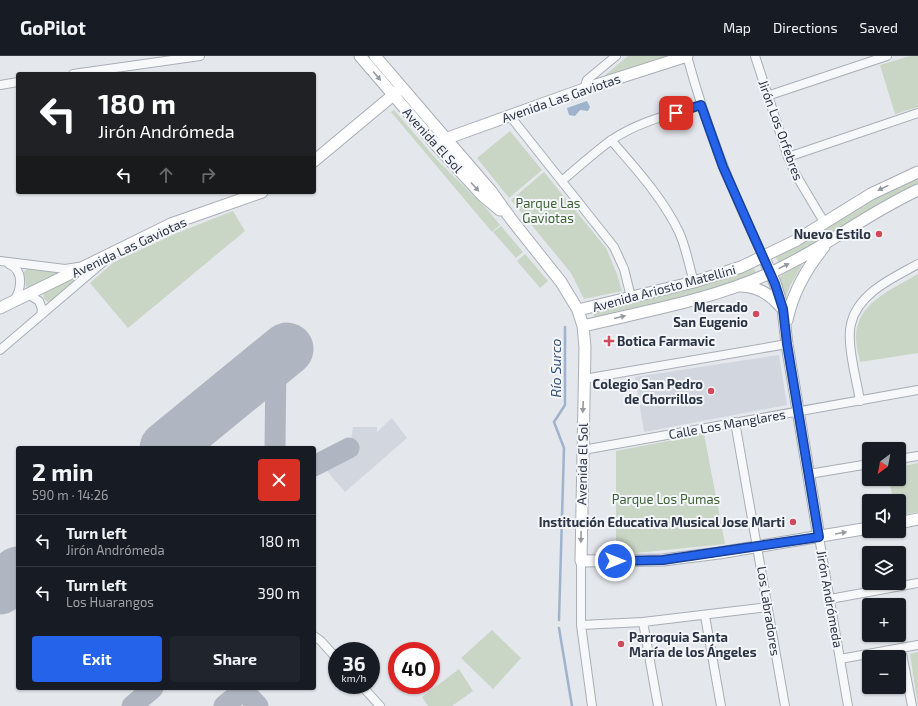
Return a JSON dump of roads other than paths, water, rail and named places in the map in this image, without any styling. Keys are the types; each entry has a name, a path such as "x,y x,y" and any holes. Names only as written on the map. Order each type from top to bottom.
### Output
{"street":[{"path":"130,56 133,65"},
{"path":"86,72 200,56"},
{"name":"Avenida El Sol","path":"360,56 397,92 441,142 483,196 511,219 549,266 571,297 578,310 582,326 584,347 580,561 581,626 592,706"},
{"name":"Avenida El Sol","path":"375,56 397,92"},
{"path":"584,89 587,80 616,56"},
{"name":"Avenida Las Gaviotas","path":"441,142 584,89 687,56"},
{"name":"Jirón Andrómeda","path":"687,56 701,105 736,198 764,258 783,309 787,344 848,706"},
{"name":"Jirón Los Orfebres","path":"755,56 788,157 796,175 824,222"},
{"path":"768,96 888,56"},
{"path":"0,85 16,82"},
{"path":"316,159 397,92"},
{"path":"563,180 611,140 650,121 701,105"},
{"path":"788,157 918,113"},
{"path":"510,116 563,180 614,247 624,269 631,297"},
{"path":"611,140 656,193 666,208 683,240 694,282"},
{"name":"Avenida Ariosto Matellini","path":"578,310 694,282 741,268 764,258 795,241 871,194 918,172"},
{"name":"Avenida Ariosto Matellini","path":"582,326 699,298 737,286 770,273 834,238 865,217 918,190"},
{"name":"Avenida Las Gaviotas","path":"0,308 171,224 256,194"},
{"path":"785,326 792,302 802,278 816,257 834,238"},
{"path":"2,262 70,269 114,253"},
{"path":"0,350 114,253"},
{"path":"2,262 14,266 20,277 20,293 13,302"},
{"path":"860,401 850,343 852,319 862,303 871,293 918,264"},
{"path":"737,286 760,290 770,296 783,309"},
{"path":"28,294 40,301 42,309 41,315"},
{"path":"584,379 787,344"},
{"name":"Calle Los Manglares","path":"583,450 918,390"},
{"name":"Los Labradores","path":"735,422 785,706"},
{"path":"906,458 918,456"},
{"path":"809,474 862,465"},
{"path":"906,522 918,519"},
{"path":"580,561 663,560 862,529"},
{"path":"830,599 918,583"},
{"path":"581,626 705,616 768,607"},
{"path":"705,616 721,706"},
{"path":"643,622 658,706"},
{"path":"316,637 328,649"},
{"path":"840,659 918,645"},
{"path":"901,648 912,706"},
{"path":"369,694 380,706"}],"water":[{"path":"587,101 590,107 588,111 580,110 575,116 569,115 567,108"}],"waterway":[{"name":"Río Surco","path":"559,620 564,448 554,422 565,405 565,327"},
{"name":"Río Surco","path":"559,628 572,706"}],"place":[{"name":"Nuevo Estilo","path":"879,234"},
{"name":"Mercado San Eugenio","path":"756,314"},
{"name":"Botica Farmavic","path":"609,341"},
{"name":"Colegio San Pedro de Chorrillos","path":"711,391"},
{"name":"Institución Educativa Musical Jose Marti","path":"793,522"},
{"name":"Parroquia Santa María de los Ángeles","path":"621,644"}],"park label":[{"name":"Parque Las Gaviotas","path":"548,210"},
{"name":"Parque Los Pumas","path":"666,499"}]}
